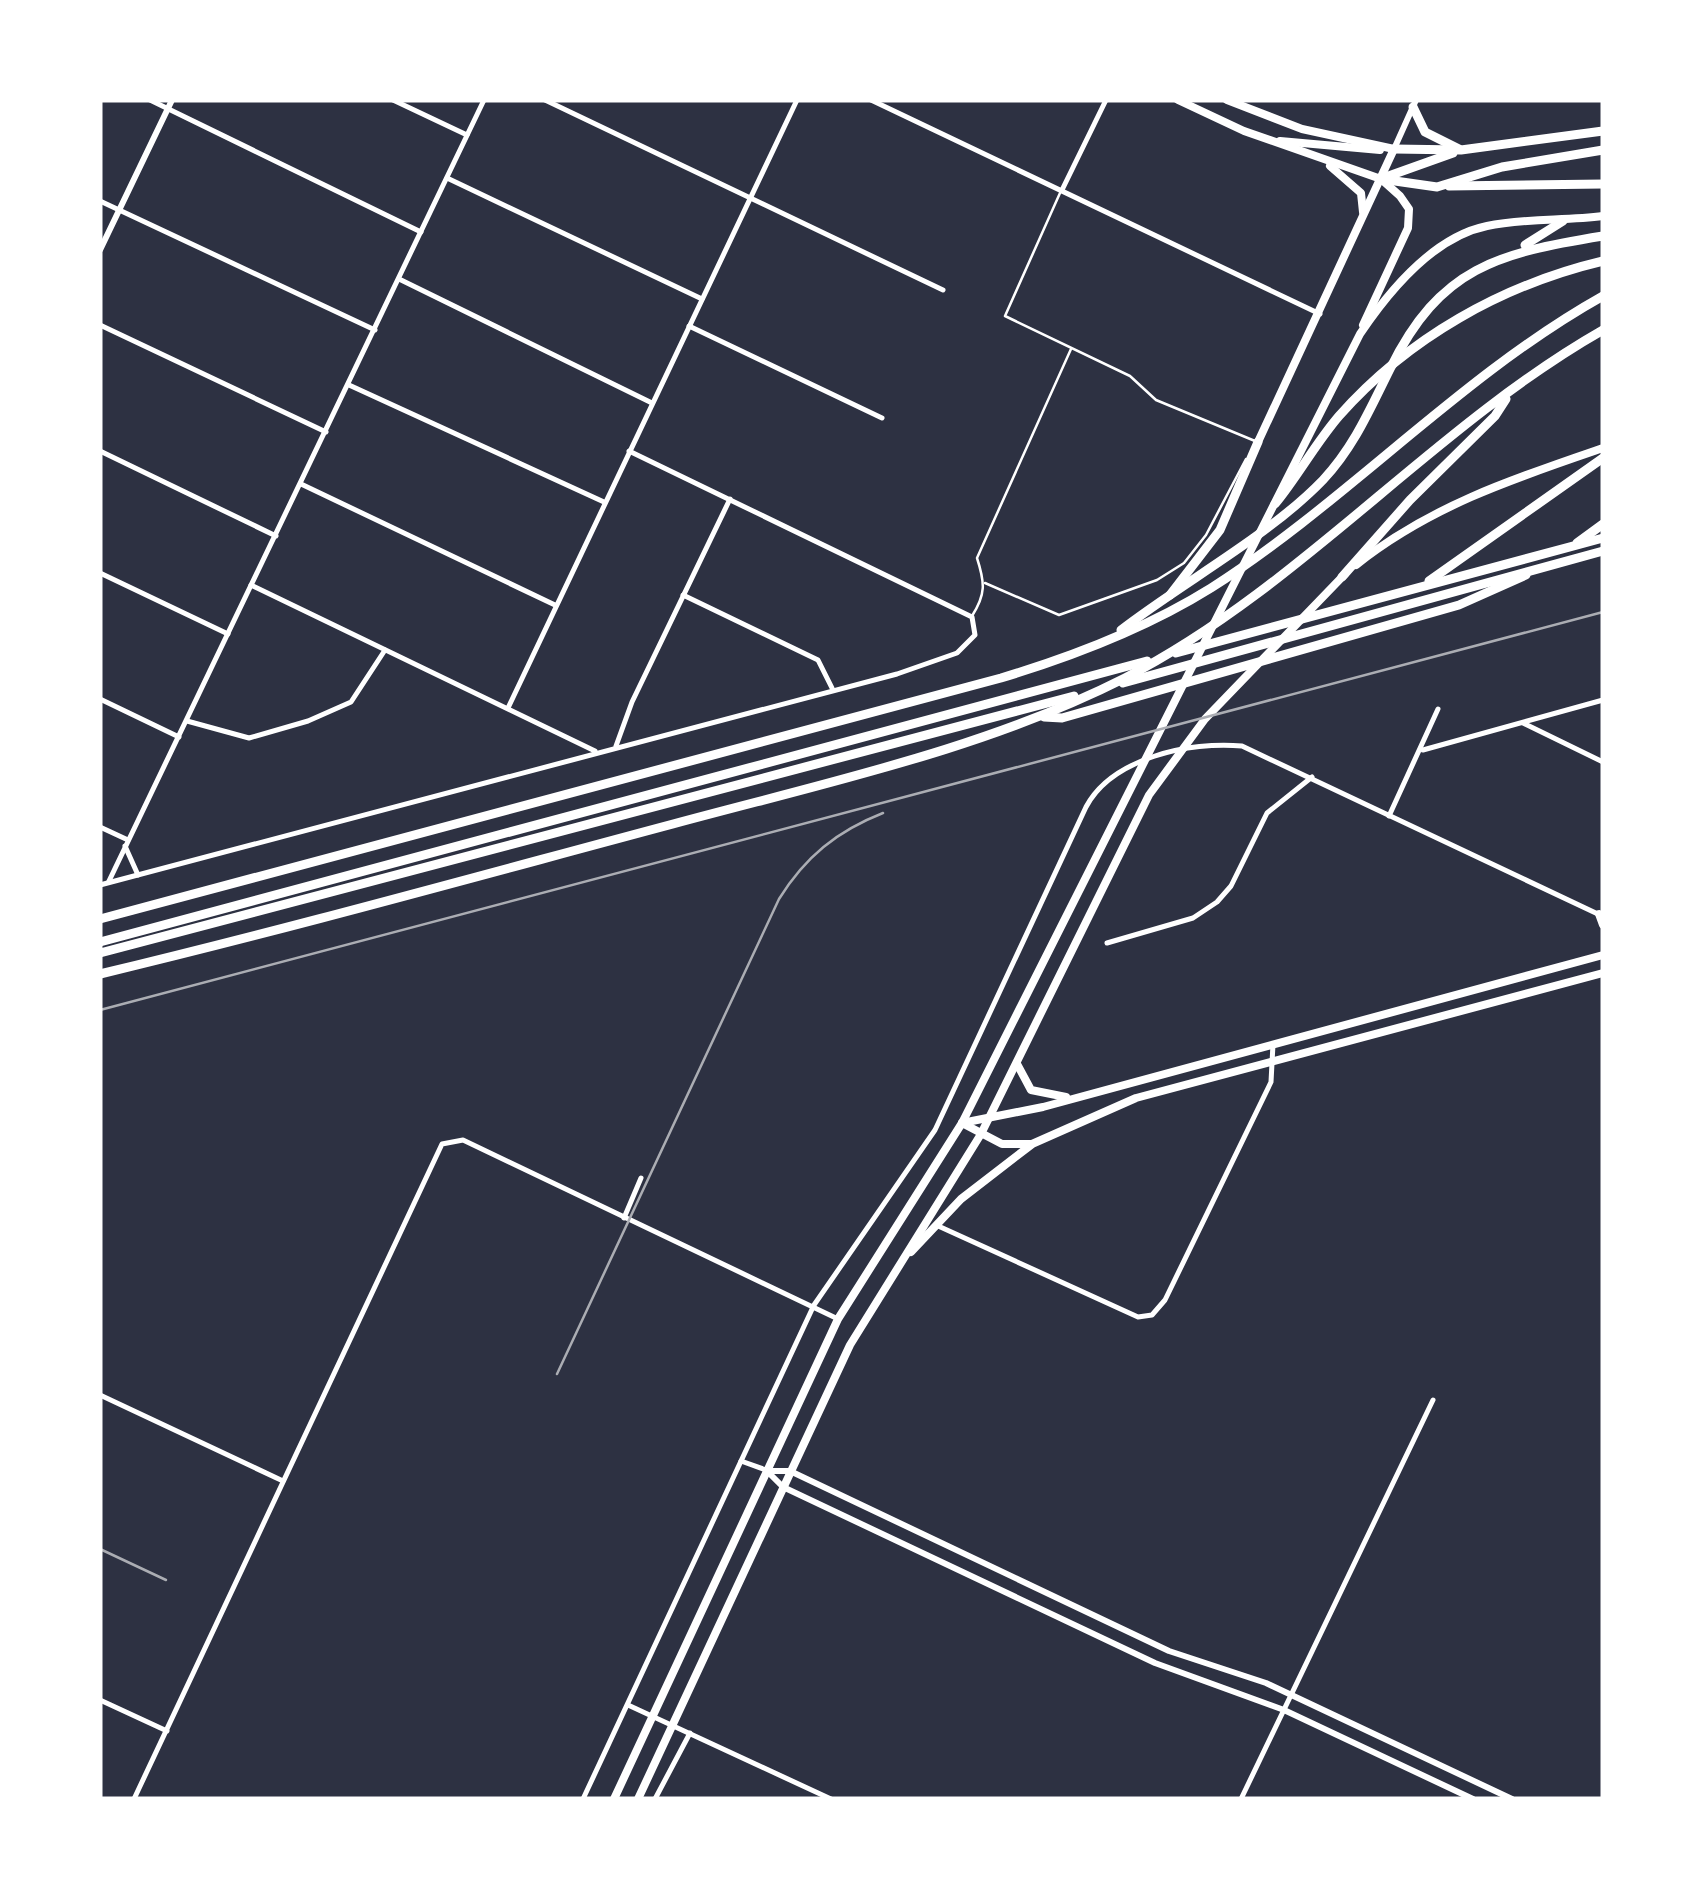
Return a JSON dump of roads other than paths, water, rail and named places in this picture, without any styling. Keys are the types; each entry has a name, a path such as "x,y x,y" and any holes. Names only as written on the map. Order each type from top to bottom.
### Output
{"highway":[{"path":"1415,103 1425,132 1461,150"},
{"path":"1394,149 1461,150 1603,131"},
{"path":"1381,179 1461,150"},
{"path":"1437,187 1502,166 1603,150"},
{"path":"1381,179 1437,187 1603,184"},
{"path":"1111,638 1314,488 1355,439 1406,336 1430,304 1471,271 1563,221"},
{"path":"1504,255 1603,236"},
{"path":"1273,509 1346,410 1444,327 1515,289 1603,262"},
{"path":"100,919 1001,678 1158,619 1239,570 1501,361 1603,296"},
{"path":"100,974 742,806 1036,717 1125,678 1235,611 1511,391 1603,330"},
{"path":"1342,577 1424,486 1495,416 1511,391"},
{"path":"1168,597 1220,530 1258,442"},
{"path":"1323,642 1414,592 1603,458"},
{"path":"1036,717 1062,718 1492,592 1533,572 1603,524"},
{"path":"100,953 869,744 1603,538"},
{"path":"100,942 1603,551"}],"main road":[{"path":"614,1799 838,1319 962,1123 1360,334 1410,221 1406,202 1381,179 1264,139 1178,100"},
{"path":"1226,100 1302,129 1394,149"},
{"path":"1264,139 1361,152 1394,149"},
{"path":"1258,442 1394,149"},
{"path":"1322,160 1360,193 1362,218"},
{"path":"1360,334 1396,287 1428,256 1483,226 1603,216"},
{"path":"638,1799 850,1344 981,1134 1149,795 1195,731 1342,577 1409,528 1467,496 1603,448"},
{"path":"1601,915 1603,925"},
{"path":"962,1123 988,1121 1599,956 1603,942"},
{"path":"897,1266 972,1189 1032,1144 1136,1098 1601,974"},
{"path":"1016,1062 1021,1079 1031,1090 1070,1097"},
{"path":"962,1123 1002,1144 1032,1144"}],"street":[{"path":"150,100 422,232"},
{"path":"100,250 172,100"},
{"path":"393,100 468,135"},
{"path":"104,884 187,721 484,100"},
{"path":"545,100 943,290"},
{"path":"508,708 797,100"},
{"path":"872,100 1320,314"},
{"path":"1062,190 1106,100"},
{"path":"1394,149 1415,103"},
{"path":"447,178 702,299"},
{"path":"100,201 375,330"},
{"path":"399,279 652,403"},
{"path":"100,325 326,432"},
{"path":"689,326 882,418"},
{"path":"348,385 604,502"},
{"path":"104,884 897,674 968,646 975,635 972,618 629,450"},
{"path":"100,451 276,536"},
{"path":"301,484 554,605"},
{"path":"616,747 632,702 730,499"},
{"path":"100,572 228,634"},
{"path":"251,586 597,752"},
{"path":"683,595 818,660 832,689"},
{"path":"187,721 248,738 308,721 350,702 386,650"},
{"path":"100,699 179,736"},
{"path":"1423,750 1603,700"},
{"path":"1389,816 1423,750 1438,709"},
{"path":"1520,722 1603,762"},
{"path":"584,1799 814,1306 918,1161 935,1130 1094,792 1124,768 1164,756 1226,745 1242,746 1601,915"},
{"path":"1106,943 1193,918 1217,902 1230,886 1267,812 1312,777"},
{"path":"100,827 126,843 138,875"},
{"path":"936,1225 1138,1317 1152,1315 1166,1300 1271,1082 1273,1044"},
{"path":"134,1799 442,1144 463,1140 838,1319"},
{"path":"624,1218 642,1178"},
{"path":"100,1394 283,1482"},
{"path":"1241,1799 1433,1400"},
{"path":"741,1460 767,1471 783,1487 1155,1663 1284,1710 1473,1799"},
{"path":"767,1471 790,1471 1170,1651 1291,1694 1512,1799"},
{"path":"100,1700 167,1731"},
{"path":"628,1705 831,1799"},
{"path":"655,1799 690,1733"}],"lane":[{"path":"985,584 1060,615 1157,580 1198,547 1258,442 1156,400 1130,376 1005,316 1062,190"},
{"path":"972,618 984,599 985,584 977,558 1071,348"}],"railway":[{"path":"100,1010 1603,612"},
{"path":"557,1374 779,899 800,870 824,847 883,813"},
{"path":"100,1549 166,1580"}]}
